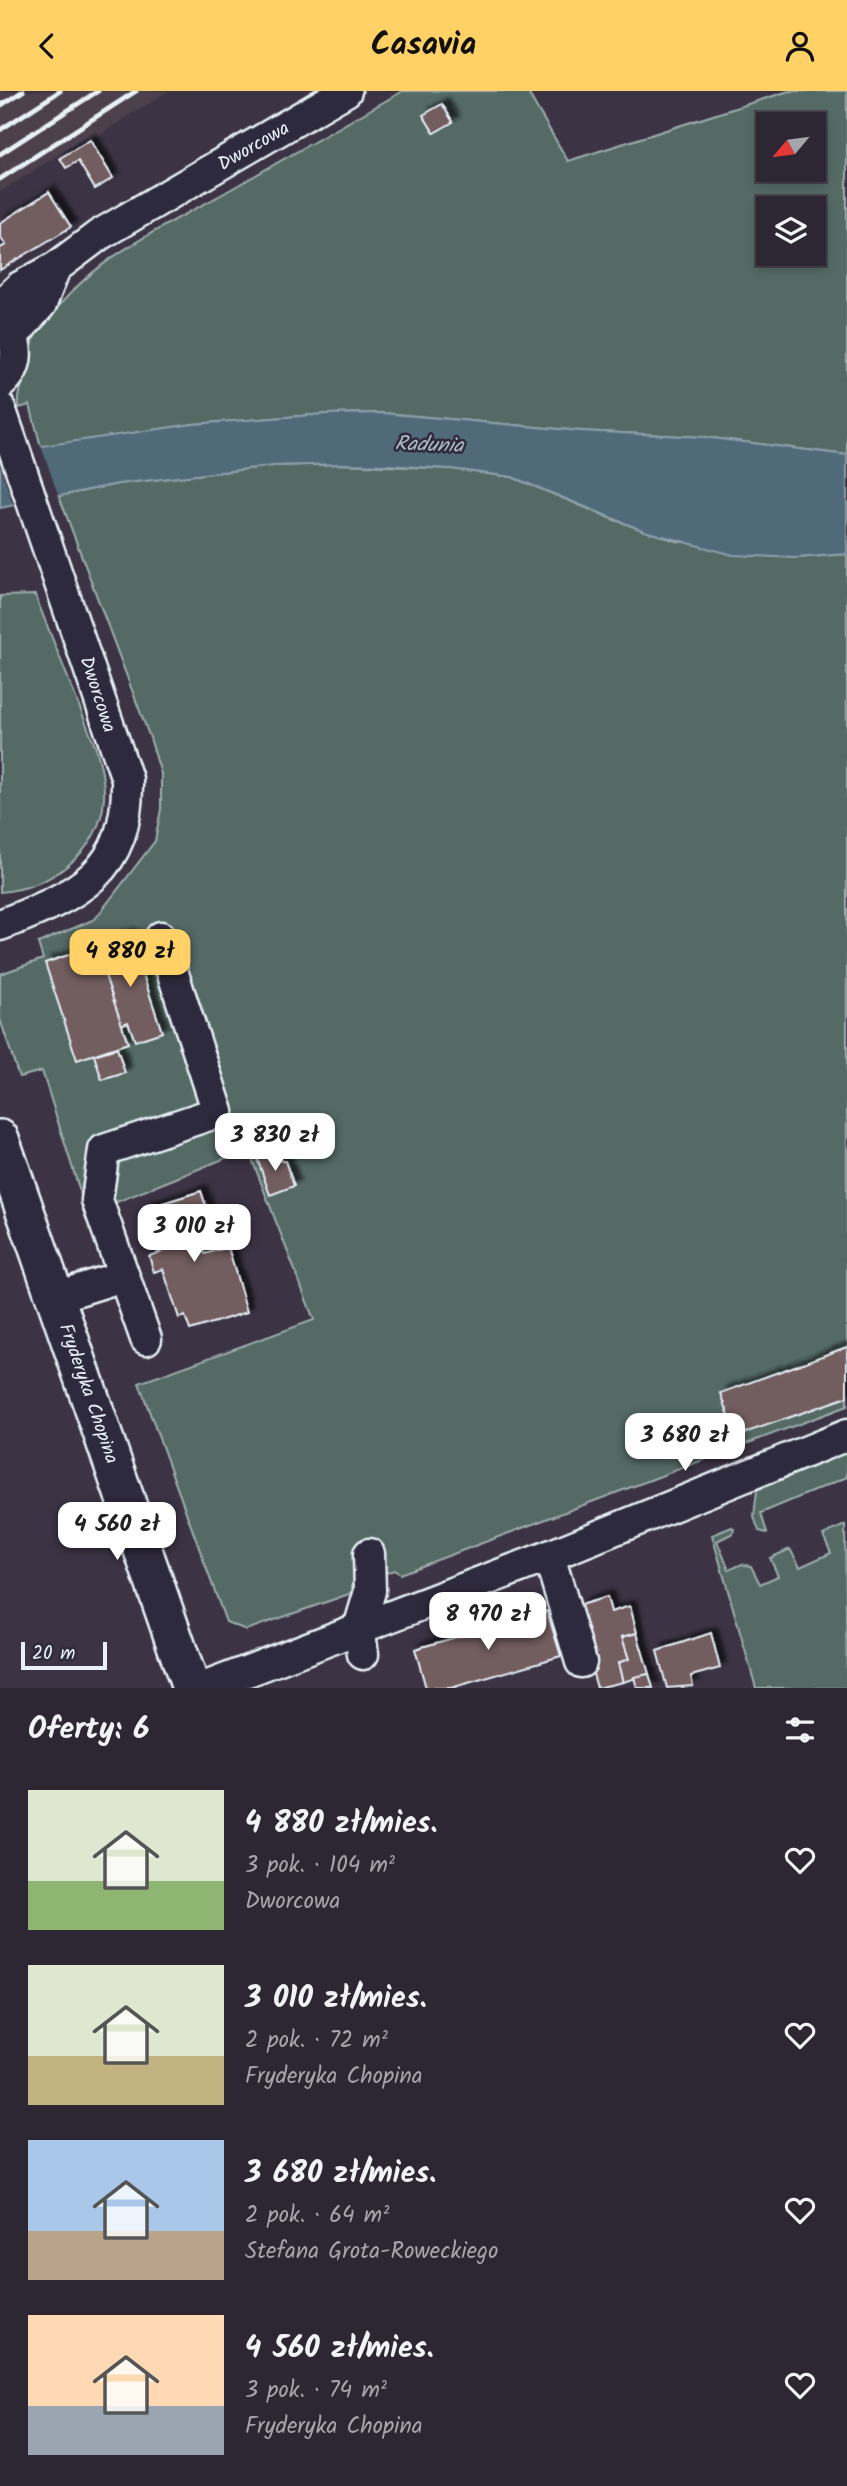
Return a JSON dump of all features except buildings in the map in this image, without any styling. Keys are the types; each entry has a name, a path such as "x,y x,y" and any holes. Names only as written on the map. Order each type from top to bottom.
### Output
{"main road":[{"name":"Fryderyka Chopina","path":"0,1139 191,1688"}],"street":[{"name":"Dworcowa","path":"0,306 20,287 55,268 99,235 346,91"},
{"path":"0,384 12,372 16,360 16,348 6,329 41,304 55,268"},
{"name":"Dworcowa","path":"0,925 47,907 97,875 111,855 123,829 127,804 127,779 4,421"},
{"path":"146,1339 97,1200 104,1150 218,1112 161,937"},
{"path":"56,1297 123,1276"},
{"path":"203,1688 361,1641 550,1556 847,1435"},
{"path":"361,1641 370,1591 369,1554"},
{"path":"550,1556 581,1662"}],"shaded area":[{"path":"0,91 168,91 93,139 86,137 0,192"}],"green space":[{"path":"403,91 527,91 568,161 789,91 847,91 847,455 704,437 581,431 383,413 326,414 193,424 41,447 30,405 19,408 19,402 35,336 42,319 46,324 82,281 127,247"},
{"path":"343,464 451,469 512,477 615,520 676,541 796,558 847,554 847,1406 400,1574 394,1570 352,1586 352,1593 246,1630 226,1622 139,1383 314,1320 248,1149 87,1214 42,1071 19,1077 0,1019 0,974 43,959 38,943 95,919 155,841 161,809 161,774 150,738 59,496 118,484 273,466"},
{"path":"35,595 97,751 104,799 93,836 83,851 69,864 37,883 0,892 0,596"},
{"path":"847,1452 847,1477 761,1513 767,1533 759,1531 754,1517 757,1490"},
{"path":"845,1525 847,1688 756,1688 712,1535 732,1527 734,1529 733,1533 717,1541 729,1570 742,1564 751,1566 760,1584 778,1576 770,1558 790,1549 800,1567 831,1553 823,1535"}],"water":[{"name":"Radunia","path":"383,413 581,431 704,437 847,455 847,554 796,558 733,555 644,531 512,477 451,469 385,465 273,466 118,484 0,508 0,452 193,424 326,414"}],"pier":[{"path":"40,443 60,500 14,507 0,466 0,448"}],"railway":[{"path":"0,106 23,91"},
{"path":"0,130 60,91"},
{"path":"0,154 98,91"},
{"path":"0,179 136,91"}]}
